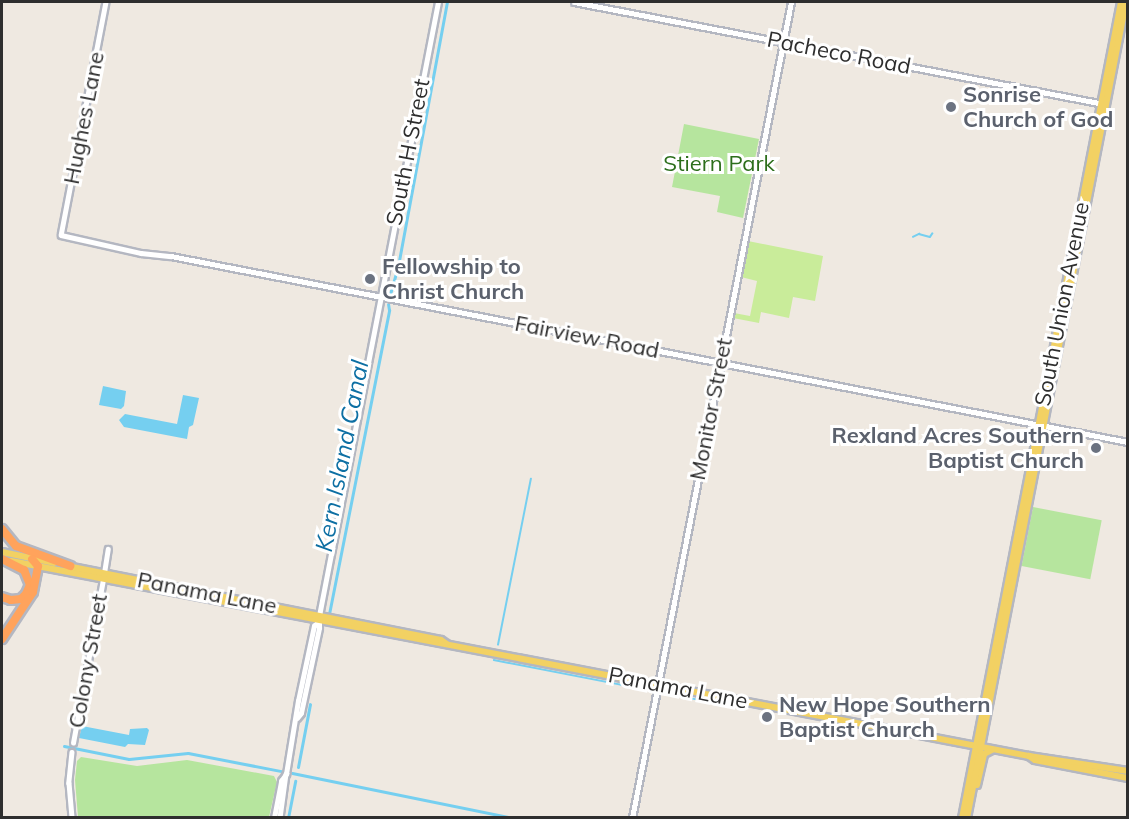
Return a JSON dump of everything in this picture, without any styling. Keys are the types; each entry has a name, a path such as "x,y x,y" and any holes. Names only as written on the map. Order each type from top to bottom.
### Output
{"highway":[{"path":"2,529 16,546 70,566"},
{"path":"2,555 24,570 30,585 21,599 11,600 2,597"},
{"path":"2,639 31,597 38,566 32,558"}],"main road":[{"name":"South Union Avenue","path":"978,746 981,716 1008,580 1067,305 1084,214 1092,150 1121,2"},
{"name":"South Union Avenue","path":"962,818 1008,608 1053,348 1126,2"},
{"path":"1067,305 1068,272"},
{"path":"1052,382 1053,348"},
{"path":"1014,551 1014,574"},
{"name":"Panama Lane","path":"2,555 32,558 70,566 129,584 202,599 318,619"},
{"name":"Panama Lane","path":"2,555 38,566 154,583 236,599 441,645 447,644 1029,756"},
{"path":"1008,580 1008,608"},
{"path":"129,584 151,586 154,583"},
{"path":"202,599 214,595"},
{"path":"222,603 236,599"},
{"path":"972,793 979,780 985,752 996,750"},
{"path":"1029,756 1037,760 1128,778"},
{"path":"1029,756 1128,771"},
{"path":"1037,760 1072,761"},
{"name":"South Union Avenue","path":"967,818 972,793 971,781"},
{"path":"969,807 971,781"}],"street":[{"name":"Hughes Lane","path":"61,235 106,2"},
{"name":"South H Street","path":"297,718 301,713 305,694 309,648 318,619 438,2"},
{"name":"Pacheco Road","path":"574,2 1102,103"},
{"name":"Monitor Street","path":"632,818 791,2"},
{"name":"Fairview Road","path":"61,235 141,253 1128,441"},
{"name":"Colony Street","path":"74,743 108,549"},
{"name":"South H Street","path":"280,818 297,718 319,628 318,619"},
{"name":"Colony Street","path":"72,752 69,783 72,818"},
{"name":"South H Street","path":"274,818 281,781 286,774"}],"green space":[{"name":"Stiern Park","path":"684,124 759,139 743,218 717,212 720,196 672,187"},
{"path":"748,241 823,256 815,301 793,297 789,318 761,312 759,323 733,318 734,313 750,316 757,281 741,277"},
{"path":"1033,507 1102,520 1090,579 1022,566"},
{"path":"81,757 137,766 187,760 274,776 277,782 269,817 78,817 75,780 77,761"}],"water":[{"path":"103,386 126,391 124,406 121,409 99,405"},
{"path":"183,395 199,398 193,425 189,427 187,439 124,427 119,420 125,414 177,424"},
{"path":"82,726 129,735 130,729 147,728 149,730 145,745 128,744 125,747 79,738"}],"waterway":[{"name":"Kern Island Canal","path":"390,294 398,266 447,2"},
{"path":"913,237 919,234 930,237 932,234"},
{"name":"Kern Island Canal","path":"329,614 389,310 388,304"},
{"path":"498,645 531,479"},
{"path":"494,660 730,706"},
{"name":"Kern Island Canal","path":"298,767 310,704"},
{"path":"64,746 129,759 188,753 281,771"},
{"path":"292,773 513,818"},
{"name":"Kern Island Canal","path":"288,818 295,781"}],"place":[{"name":"Sonrise Church of God","path":"951,107"},
{"name":"Fellowship to Christ Church","path":"370,279"},
{"name":"Rexland Acres Southern Baptist Church","path":"1096,448"},
{"name":"New Hope Southern Baptist Church","path":"767,717"}]}
